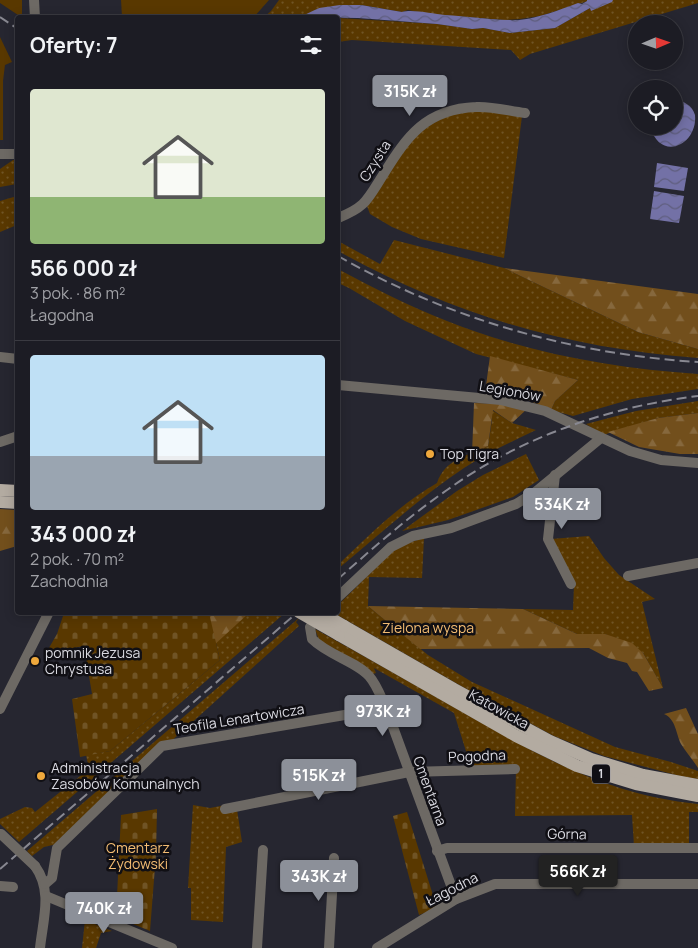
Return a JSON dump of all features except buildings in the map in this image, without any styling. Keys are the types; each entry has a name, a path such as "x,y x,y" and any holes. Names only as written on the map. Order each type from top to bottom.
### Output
{"main road":[{"path":"0,490 15,491"},
{"path":"0,502 15,503"},
{"name":"Katowicka","path":"306,615 341,630 550,741 590,759 643,775 698,785"},
{"name":"Katowicka","path":"325,615 341,630 516,736 576,766 636,784 698,796"}],"street":[{"path":"34,0 35,15"},
{"name":"Czysta","path":"340,217 356,211 366,202 402,144 418,127 435,117 453,110 477,107 525,113"},
{"path":"0,154 15,154"},
{"path":"0,357 15,359"},
{"name":"Legionów","path":"340,385 516,403 546,411 630,451 661,460 698,463"},
{"path":"0,442 15,437"},
{"path":"340,595 391,547 413,536 452,528 516,504 534,493 601,438"},
{"path":"555,475 548,538 571,584"},
{"path":"628,576 698,563"},
{"path":"0,709 47,615"},
{"name":"Cmentarna","path":"320,615 310,628 312,639 331,653 368,674 375,683 386,708 436,851 456,899"},
{"name":"Teofila Lenartowicza","path":"45,884 52,878 57,848 162,746 386,708"},
{"name":"Pogodna","path":"226,809 409,772 515,769"},
{"path":"1,833 35,866 45,884 46,896 40,948"},
{"name":"Górna","path":"436,851 447,848 698,848"},
{"path":"257,948 262,850"},
{"path":"329,948 334,858"},
{"name":"Łagodna","path":"376,948 456,899 495,884 698,884"},
{"path":"0,886 13,887"},
{"path":"46,896 172,948"}],"green space":[{"path":"0,0 22,0 22,15 18,15 0,3"},
{"path":"121,0 269,0 256,15 122,15"},
{"path":"279,0 588,1 540,16 505,20 428,14 408,10 402,12 361,5 311,15 266,15"},
{"path":"613,0 698,0 698,3 658,15 628,15 628,24 530,54 520,60 511,50 352,40 340,42 340,18 437,24 472,29 483,28 510,33 555,28 590,8 591,10"},
{"path":"0,37 12,62 5,65 3,81 3,140 0,140"},
{"path":"480,110 522,116 504,258 421,239 392,227 370,214 367,206 403,150 414,139 440,119 459,112"},
{"path":"15,160 15,184 0,187 0,169"},
{"path":"15,197 15,226 0,232 0,201"},
{"path":"394,240 504,268 638,332 698,349 698,358 602,346 512,325 468,310 381,274 340,252 340,242 380,264"},
{"path":"504,268 698,294 698,349 638,332"},
{"path":"340,270 405,303 477,332 508,342 570,357 634,368 698,374 698,389 632,399 573,416 551,410 555,401 578,380 476,354 405,321 340,284"},
{"path":"490,356 578,380 555,401 551,410 528,400 485,393"},
{"path":"698,401 698,413 658,418 603,435 586,424 636,411"},
{"path":"474,403 501,404 527,409 512,423 493,410 488,446 472,454"},
{"path":"492,410 512,423 536,430 481,457 464,468 415,504 340,567 340,563 385,521 437,483 445,468 451,463 488,446"},
{"path":"698,413 698,454 680,454 639,447 608,432 658,418"},
{"path":"526,454 539,480 513,497 448,520 402,531 457,491 483,475"},
{"path":"0,509 15,510 15,547 0,551"},
{"path":"589,536 604,558 619,575 655,599 642,602 663,688 643,653 605,634 577,634 523,609 573,610 574,585 551,539"},
{"path":"424,538 422,578 369,577 368,606 428,655 472,682 615,747 698,771 698,779 604,756 554,736 463,687 337,615 340,615 340,603 398,546"},
{"name":"Zielona wyspa","path":"368,606 523,609 577,634 605,634 632,643 643,653 663,688 649,691 637,672 632,671 627,663 608,658 589,648 420,649"},
{"path":"63,615 209,615 220,660 110,751 80,757 72,699 92,694 84,646 46,653 57,634"},
{"path":"209,615 283,615 19,842 0,824 0,819 25,807 32,808 35,812 89,769 86,755 110,751 220,660"},
{"path":"209,615 247,615 212,647"},
{"path":"300,617 296,622 299,626 57,844 44,847 32,856 27,851"},
{"path":"315,629 515,742 572,770 601,782 632,791 664,799 698,804 698,812 689,812 689,845 634,846 632,815 515,816 516,767 471,767 454,713 374,668 376,673 373,674 319,640"},
{"path":"686,708 698,734 698,768 681,744 671,719 664,714"},
{"path":"236,803 242,842 226,847 223,922 191,920 191,888 188,888 193,805 210,808"},
{"name":"Cmentarz Żydowski","path":"157,809 156,854 150,931 116,917 121,815"},
{"path":"407,812 437,908 419,915 393,816"},
{"path":"85,920 112,931 101,933 96,948 82,948"}],"water":[{"path":"613,0 591,11 590,8 555,28 510,33 483,28 472,29 437,24 340,18 340,15 304,15 319,8 361,5 402,12 417,11 445,15 519,20 541,16 587,1"},
{"path":"683,102 690,106 695,115 694,126 691,135 685,141 677,146 669,147 662,144 654,135 683,135"},
{"path":"657,163 688,168 684,191 654,187"},
{"path":"654,191 684,196 679,223 650,219"}],"railway":[{"path":"0,17 15,27"},
{"path":"340,257 423,298 512,330 604,351 698,362"},
{"path":"340,577 433,500 475,471 505,454 566,427 599,417 631,408 698,396"},
{"path":"0,869 295,615"}],"place":[{"name":"Top Tigra","path":"430,454"},
{"name":"pomnik Jezusa Chrystusa","path":"35,661"},
{"name":"Administracja Zasobów Komunalnych","path":"41,776"}]}
